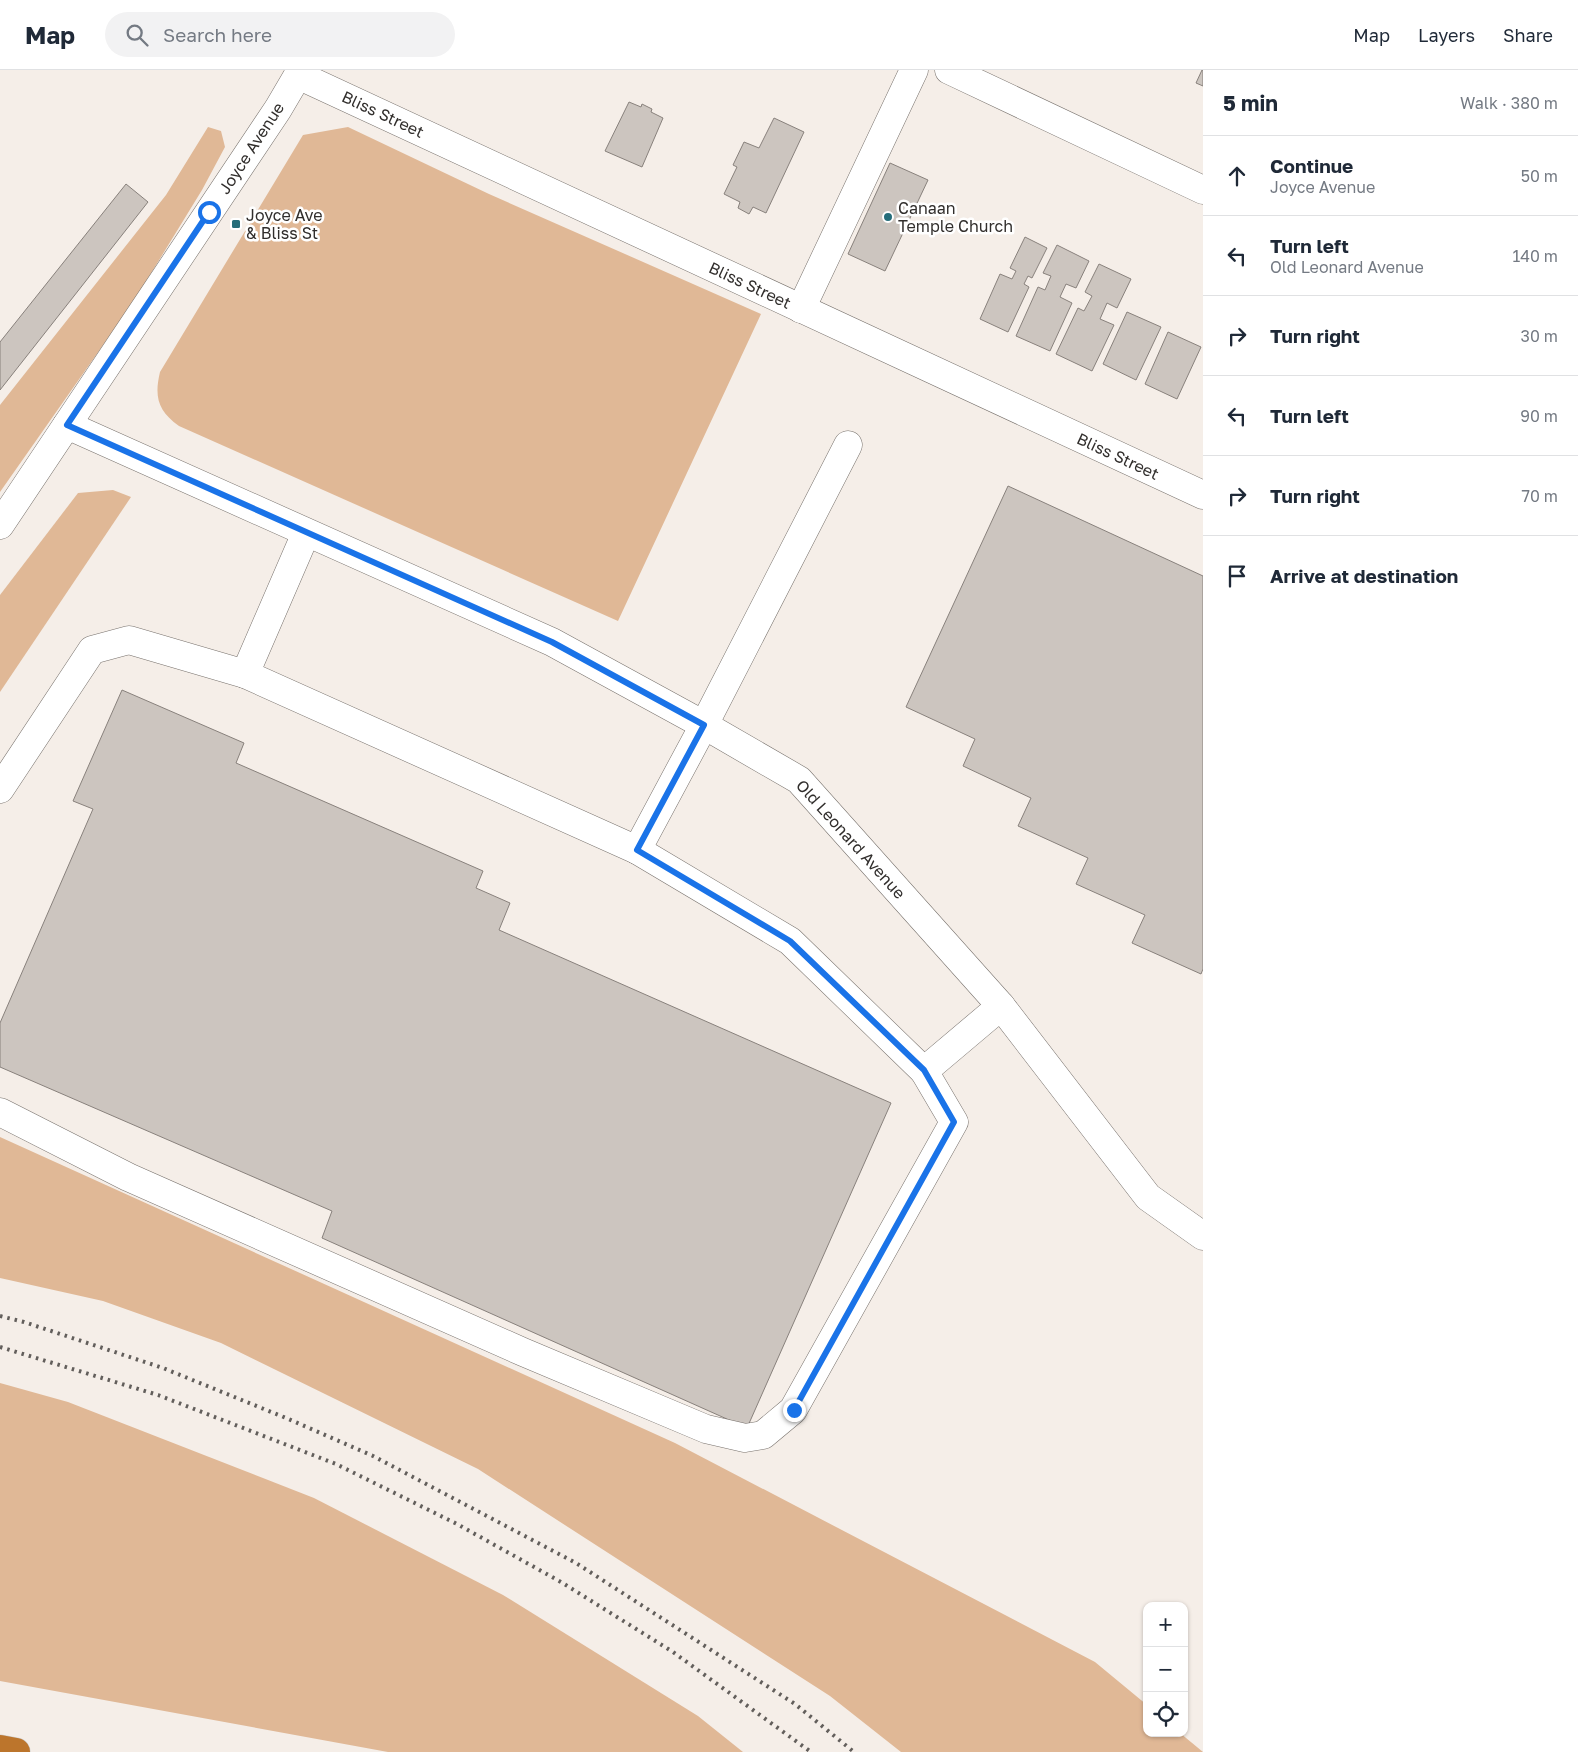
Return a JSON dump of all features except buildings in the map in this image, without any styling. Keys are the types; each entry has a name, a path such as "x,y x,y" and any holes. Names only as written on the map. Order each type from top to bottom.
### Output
{"highway":[{"path":"0,1749 16,1752"}],"street":[{"path":"801,309 914,70"},
{"path":"949,70 1203,190"},
{"name":"Bliss Street","path":"300,72 801,309 1203,495"},
{"name":"Joyce Avenue","path":"0,525 278,110 300,72"},
{"name":"Old Leonard Avenue","path":"67,425 552,642 704,725 799,780 1001,1006 1148,1197 1203,1236"},
{"path":"637,850 704,725 848,445"},
{"path":"245,674 306,533"},
{"path":"0,789 92,650 129,640 245,674 637,850 790,941 924,1070 954,1122 794,1410 763,1435 745,1438 706,1428 514,1348 128,1177 0,1112"},
{"path":"924,1070 1001,1006"}],"shaded area":[{"path":"208,127 221,131 225,147 202,190 134,301 0,492 0,405 166,195"},
{"path":"348,127 489,194 761,314 618,621 179,426 162,409 157,389 160,372 303,135"},
{"path":"113,490 131,497 0,692 0,595 78,493"},
{"path":"0,1137 675,1443 1095,1662 1143,1702 1143,1737 1185,1737 1203,1752 901,1752 830,1696 478,1469 221,1343 103,1301 0,1278"},
{"path":"0,1383 68,1402 314,1498 503,1595 698,1716 743,1752 388,1752 0,1681"}],"railway":[{"path":"0,1316 24,1322 163,1368 373,1456 576,1563 795,1704 854,1752"},
{"path":"0,1347 158,1395 336,1464 457,1524 561,1582 673,1652 811,1752"}],"place":[{"name":"Canaan Temple Church","path":"888,217"},
{"name":"Joyce Ave & Bliss St","path":"236,224"}],"route":[{"path":"209,212 67,425 552,642 704,725 683,761 637,850 790,941 924,1070 954,1122 794,1410"}]}
